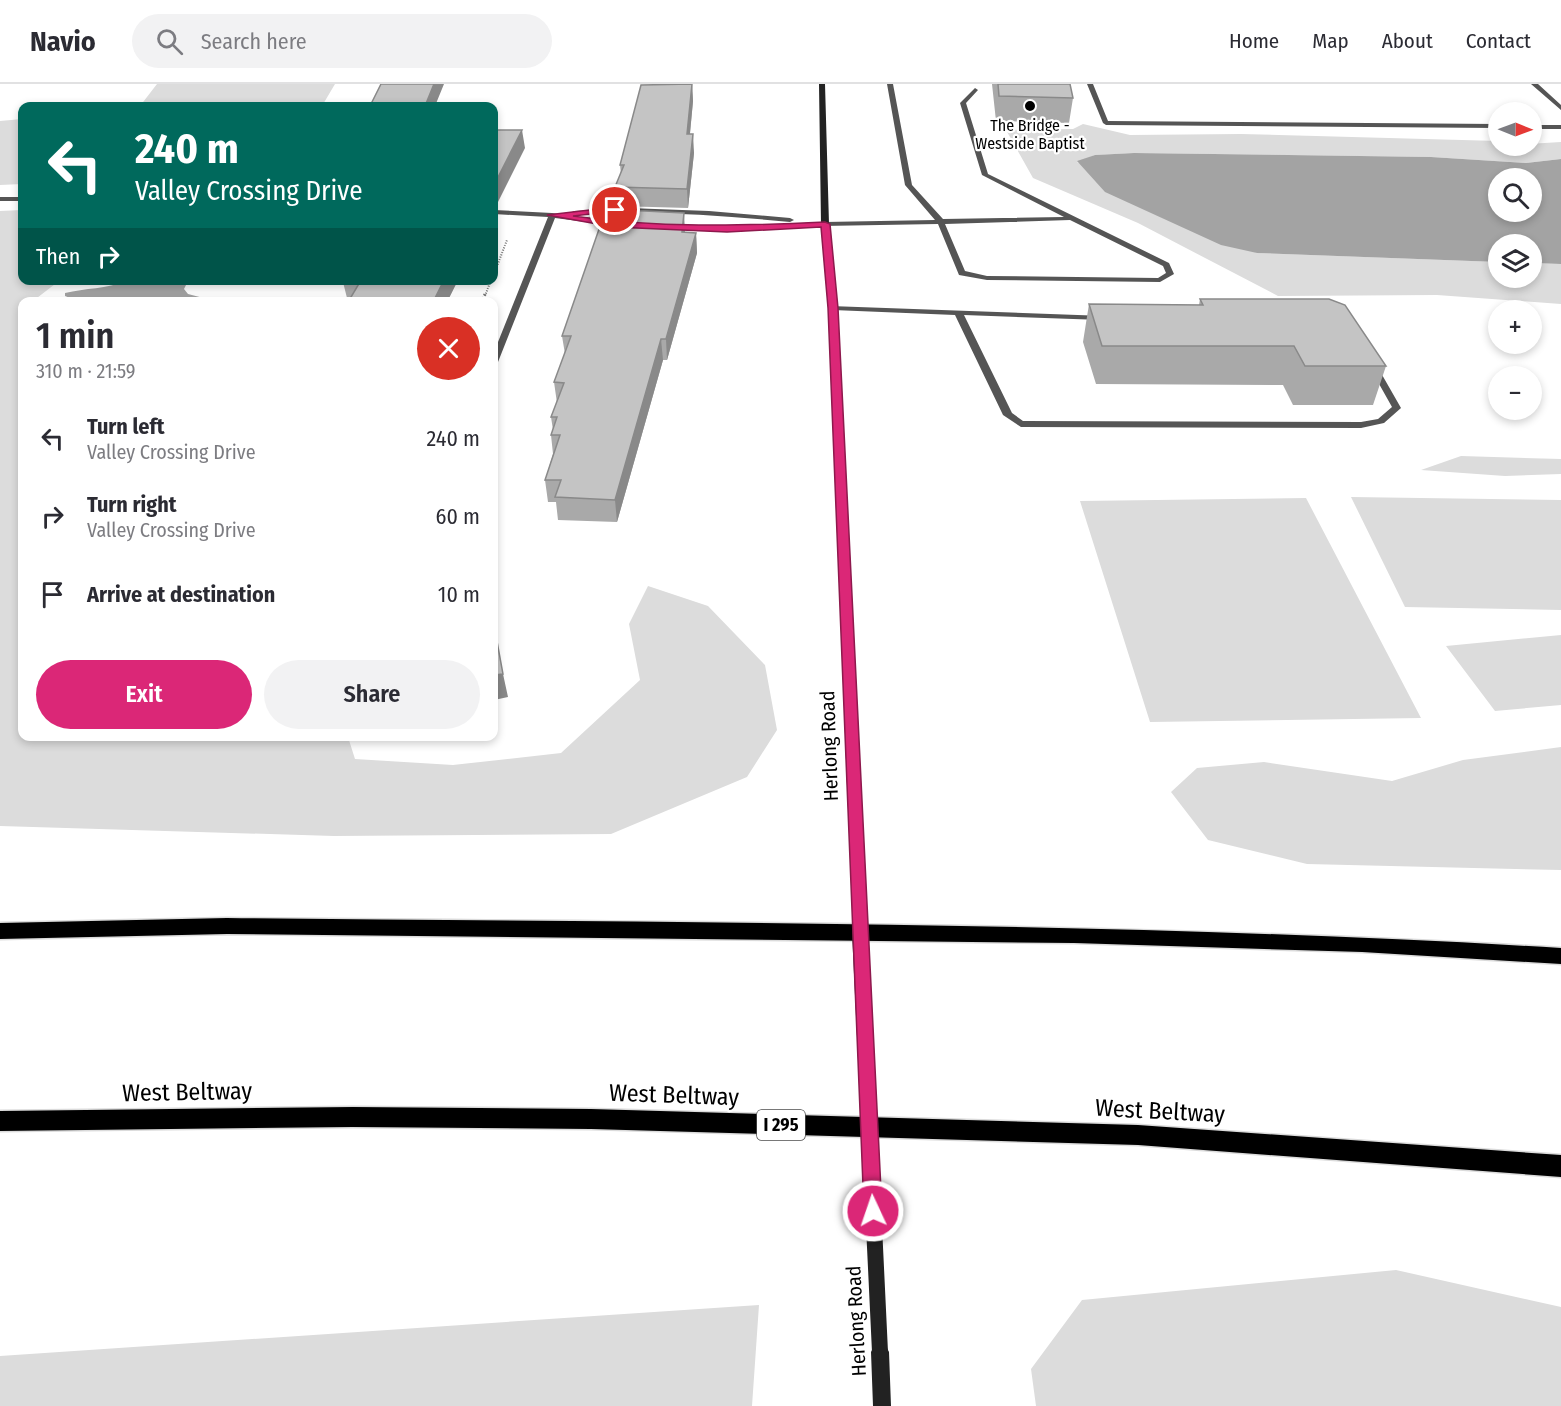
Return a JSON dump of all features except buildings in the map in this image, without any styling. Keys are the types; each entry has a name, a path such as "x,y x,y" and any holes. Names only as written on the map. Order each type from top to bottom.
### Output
{"highway":[{"path":"0,931 227,926 1074,935 1362,944 1561,956"},
{"name":"West Beltway","path":"0,1121 341,1117 567,1119 1102,1134 1561,1166"}],"street":[{"name":"Herlong Road","path":"822,84 825,224 833,308 882,1406"},
{"path":"890,84 909,185 940,221 962,273 987,278 1160,280 1170,274 1166,265 985,175 963,103 975,90"},
{"path":"1090,84 1106,123 1488,126"},
{"path":"1534,84 1558,105"},
{"path":"1542,127 1561,127"},
{"path":"0,199 18,199"},
{"path":"552,215 615,210 727,213 825,224"},
{"path":"498,212 552,215 625,225"},
{"path":"498,352 552,215"},
{"path":"659,226 727,230 825,224 1070,219"},
{"path":"833,308 1118,318"},
{"path":"959,314 1008,415 1021,424 1361,425 1381,421 1397,408 1378,371 1367,359"}],"path":[{"path":"498,264 508,238 505,234"}],"shaded area":[{"path":"157,84 335,84 324,102 143,102"},
{"path":"18,119 18,184 0,185 0,121"},
{"path":"1083,124 1130,135 1241,134 1488,141 1488,156 1542,156 1542,143 1561,142 1561,159 1526,163 1431,157 1134,153 1095,155 1077,162 1257,253 1488,262 1488,288 1542,288 1542,263 1561,264 1561,304 1542,303 1542,300 1437,295 1278,296 1138,223 1033,178 1006,130 1073,129"},
{"path":"1134,153 1431,157 1526,163 1561,159 1561,264 1542,263 1542,234 1488,234 1488,262 1257,253 1221,245 1105,192 1077,161 1095,155"},
{"path":"18,210 18,285 54,285 38,297 18,297 18,741 349,741 355,759 453,765 561,753 640,680 629,624 648,586 708,606 765,665 777,730 747,777 611,834 334,836 0,826 0,211"},
{"path":"186,285 184,289 188,294 200,297 65,296 65,293 111,286"},
{"path":"1461,456 1561,459 1561,474 1505,476 1421,470"},
{"path":"1351,497 1561,500 1561,610 1405,607"},
{"path":"1306,498 1421,718 1150,722 1080,501"},
{"path":"1561,635 1561,705 1495,711 1446,646"},
{"path":"1561,747 1561,870 1307,864 1208,840 1171,792 1197,768 1264,762 1392,781 1463,760"},
{"path":"1396,1270 1561,1307 1561,1406 1036,1406 1031,1369 1082,1300"},
{"path":"759,1305 752,1406 0,1406 0,1356"}],"place":[{"name":"The Bridge - Westside Baptist","path":"1030,106"}],"route":[{"path":"615,210 552,215 614,224 727,230 825,224 833,308 873,1211"}]}
